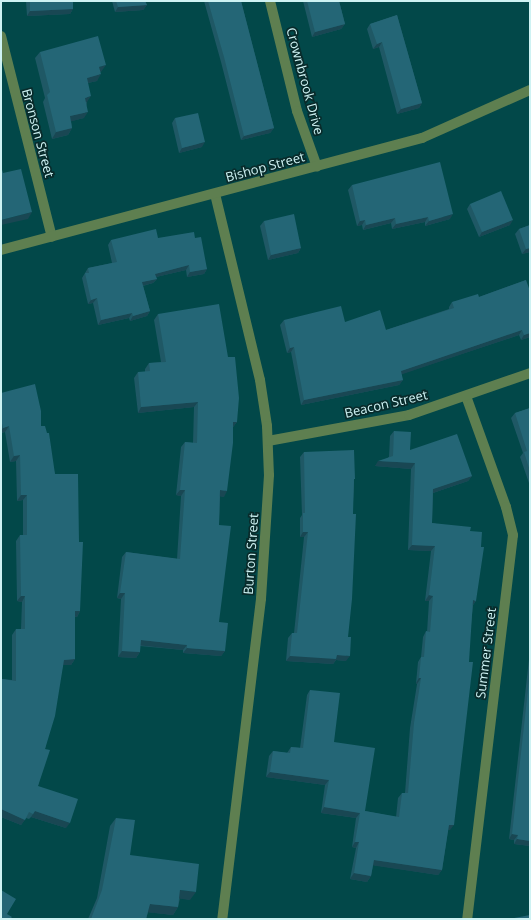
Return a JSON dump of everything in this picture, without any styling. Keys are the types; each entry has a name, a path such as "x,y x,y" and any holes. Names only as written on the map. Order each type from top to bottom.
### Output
{"street":[{"name":"Crownbrook Drive","path":"270,1 298,111 317,167"},
{"name":"Bronson Street","path":"1,36 52,237"},
{"name":"Bishop Street","path":"1,250 422,138 530,90"},
{"name":"Burton Street","path":"215,194 260,380 268,441 268,502 264,573 222,919"},
{"name":"Beacon Street","path":"268,441 409,416 530,374"},
{"name":"Summer Street","path":"466,396 506,507 513,535 467,919"}],"building":[{"path":"30,1 73,1 73,9 30,11"},
{"path":"116,1 145,1 147,5 118,7"},
{"path":"208,1 241,1 274,128 244,136"},
{"path":"307,1 339,1 345,24 315,32"},
{"path":"397,15 422,103 401,109 382,42 377,44 370,24"},
{"path":"98,36 106,65 99,67 101,74 87,78 91,96 85,98 88,112 70,116 72,128 56,132 47,95 50,92 40,52"},
{"path":"198,113 205,142 182,148 175,118"},
{"path":"440,162 453,214 429,221 428,217 396,224 395,218 366,225 365,220 360,221 352,185"},
{"path":"1,166 3,173 21,169 32,212 1,220"},
{"path":"501,191 513,220 482,232 470,204"},
{"path":"294,214 301,248 271,255 264,221"},
{"path":"530,225 530,248 526,249 519,229"},
{"path":"156,229 158,238 194,232 195,238 201,237 207,269 190,272 189,265 155,274 157,279 142,282 150,311 133,316 132,313 101,320 97,298 91,300 85,273 89,273 88,268 117,262 111,240"},
{"path":"526,280 530,291 530,333 524,335 522,330 401,371 403,380 304,400 294,347 290,348 284,320 341,306 345,322 380,310 386,330 454,308 452,302 478,294 479,297"},
{"path":"219,304 228,357 235,357 239,398 237,422 233,422 233,443 227,491 220,490 219,525 231,526 219,622 228,623 225,651 187,648 187,645 141,640 140,652 122,651 125,593 120,593 126,552 180,559 185,490 180,490 185,442 197,443 198,402 141,407 138,372 150,371 149,363 166,362 158,314"},
{"path":"35,384 41,411 41,426 45,426 47,433 49,433 55,474 78,474 79,542 83,542 80,611 75,611 75,659 64,660 55,716 45,749 50,750 38,786 78,799 70,823 35,811 33,814 29,812 25,820 1,809 1,683 2,679 16,681 16,629 25,629 25,596 21,596 20,535 27,535 27,495 21,495 20,455 14,456 9,426 3,428 1,419 1,393"},
{"path":"530,408 530,471 524,452 527,451 515,413"},
{"path":"394,431 411,432 410,450 457,434 472,476 433,489 432,523 471,527 470,531 482,532 481,547 484,547 476,601 473,600 469,662 473,662 454,825 449,825 442,870 374,860 371,876 354,873 359,842 355,842 360,813 324,807 329,780 270,772 273,751 290,753 291,747 303,748 310,690 340,693 334,742 375,748 365,811 399,817 402,793 408,793 414,723 421,678 419,678 421,657 424,657 426,631 430,632 433,596 429,595 435,546 412,545 415,463 378,461 393,456"},
{"path":"354,450 355,479 353,514 356,514 352,599 348,637 351,637 350,656 337,655 336,659 290,656 292,633 297,633 308,532 303,532 303,513 305,513 304,452"},
{"path":"530,672 530,841 517,839 518,835 512,834"},
{"path":"116,818 135,820 130,855 199,864 196,892 180,890 178,907 150,904 146,919 91,919 102,890"},
{"path":"1,890 16,899 7,914 12,917 10,919 1,919"},
{"path":"530,915 530,919 509,919"}]}
